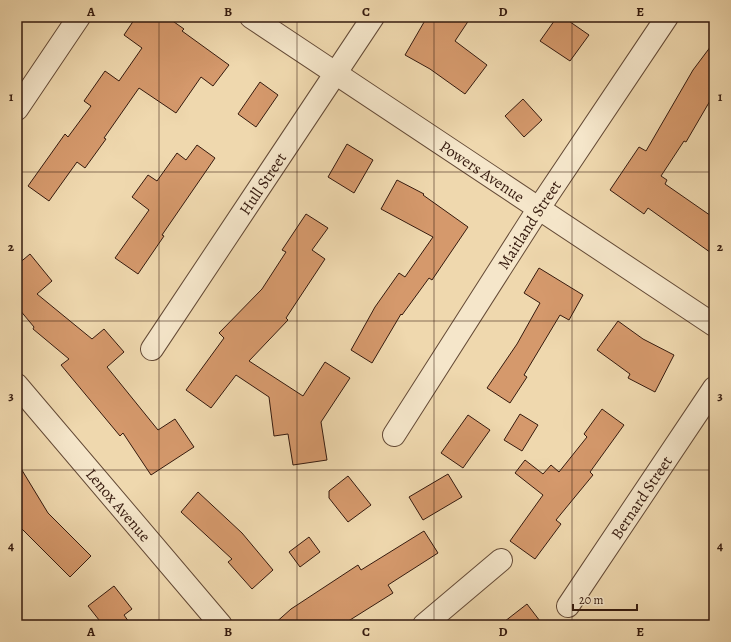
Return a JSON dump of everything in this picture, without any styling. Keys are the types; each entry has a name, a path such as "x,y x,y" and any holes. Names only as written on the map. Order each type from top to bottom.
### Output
{"street":[{"path":"17,109 79,17"},
{"name":"Powers Avenue","path":"252,17 714,324"},
{"name":"Hull Street","path":"152,349 373,17"},
{"name":"Maitland Street","path":"394,434 540,208 667,17"},
{"name":"Lenox Avenue","path":"17,385 221,625"},
{"name":"Bernard Street","path":"568,606 714,388"},
{"path":"424,625 500,560"}],"building":[{"path":"136,17 167,17 184,29 182,31 229,65 213,86 201,77 176,113 139,88 85,168 77,162 49,201 28,186 65,134 68,137 91,106 84,101 105,71 119,81 142,48 124,35"},
{"path":"427,17 471,17 455,41 487,65 465,94 430,69 405,55"},
{"path":"557,17 563,17 589,35 570,61 540,41"},
{"path":"714,42 714,94 686,142 684,141 661,176 667,180 665,184 714,218 714,255 648,208 644,214 610,190 639,147 646,151 693,70"},
{"path":"260,82 278,95 256,127 238,114"},
{"path":"523,99 542,120 524,137 505,116"},
{"path":"347,144 373,160 354,193 328,177"},
{"path":"197,145 215,158 162,235 164,236 138,274 115,258 149,210 132,197 148,175 157,181 177,153 186,160"},
{"path":"397,180 424,194 423,195 468,227 432,280 429,278 402,315 401,314 372,363 351,350 375,307 399,273 405,277 433,237 381,209"},
{"path":"306,214 328,228 312,250 325,259 286,318 288,320 249,361 303,396 325,362 350,378 321,422 327,460 293,465 288,434 274,436 269,397 236,375 211,408 186,390 224,338 219,333 262,289 286,252 282,250"},
{"path":"30,254 52,281 37,294 92,339 104,329 124,352 107,367 158,430 175,419 194,447 151,475 123,433 120,436 61,365 69,359 33,329 34,327 19,309 17,310 17,265"},
{"path":"539,268 583,295 569,320 560,315 524,375 527,377 510,403 487,388 517,344 540,303 524,293"},
{"path":"618,321 643,339 674,355 655,392 628,378 630,374 597,350"},
{"path":"602,409 624,425 590,472 593,475 556,520 561,524 535,559 510,541 543,495 515,473 525,460 543,474 551,465 559,472 587,437 584,434"},
{"path":"520,414 538,425 522,451 504,440"},
{"path":"468,415 490,430 463,468 441,453"},
{"path":"17,462 48,513 91,556 70,577 17,524"},
{"path":"448,474 462,497 423,520 409,497"},
{"path":"348,476 371,505 348,522 329,498 329,491"},
{"path":"198,492 242,533 273,570 252,589 228,562 232,559 181,512"},
{"path":"424,531 438,553 388,585 393,593 342,625 273,625 291,609 358,565 361,570"},
{"path":"309,537 320,552 300,567 289,552"},
{"path":"114,586 132,609 124,615 131,625 103,625 88,606"},
{"path":"527,604 543,625 500,625"}]}
